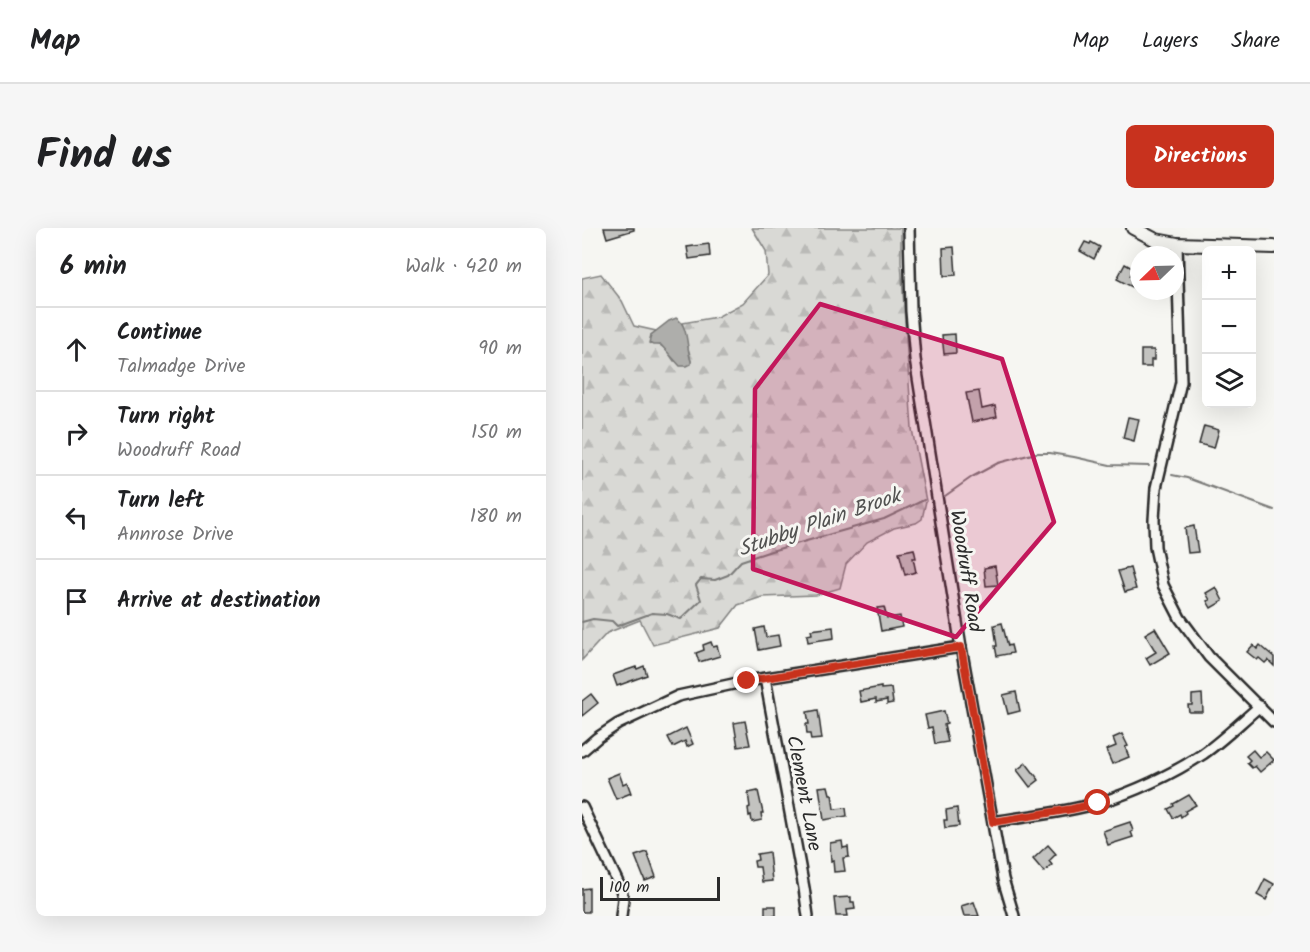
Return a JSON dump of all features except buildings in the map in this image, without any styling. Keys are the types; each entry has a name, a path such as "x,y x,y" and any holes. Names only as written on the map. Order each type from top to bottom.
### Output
{"main road":[{"path":"1133,228 1156,240 1177,244 1274,247"}],"street":[{"name":"Woodruff Road","path":"909,228 915,359 961,647 1003,879 1014,916"},
{"path":"1177,244 1181,382 1156,488 1154,520 1157,556 1163,585 1180,618 1209,657 1274,722"},
{"path":"582,751 618,724 678,696 765,678 961,647"},
{"name":"Clement Lane","path":"765,678 808,916"},
{"path":"993,822 1072,809 1124,794 1162,777 1203,754 1260,706"},
{"path":"582,807 621,889 623,908 621,916"}],"highlighted area":[{"path":"820,304 1002,359 1054,522 956,637 753,569 755,389"}],"green space":[{"path":"752,228 901,228 901,261 912,429 926,501 922,519 916,523 894,528 867,542 846,564 840,588 816,595 762,597 738,605 720,628 653,645 640,620 607,633 582,660 582,278 601,274 622,301 634,326 656,331 651,335 657,344 665,348 674,361 691,361 682,323 717,317 743,303 768,275 766,251"}],"shaded area":[{"path":"676,318 685,331 691,361 691,364 687,366 680,366 661,345 649,343 651,335"}],"waterway":[{"name":"Stubby Plain Brook","path":"945,496 972,477 998,463 1036,453 1050,453 1110,465 1149,466"},
{"name":"Stubby Plain Brook","path":"1172,475 1187,478 1274,510"},
{"name":"Stubby Plain Brook","path":"582,622 593,619 612,621 617,626 652,613 667,614 681,619 701,600 696,585 701,579 715,580 728,575 741,561 884,519 924,500"}],"route":[{"path":"747,681 961,647 993,822 1098,803"}]}
